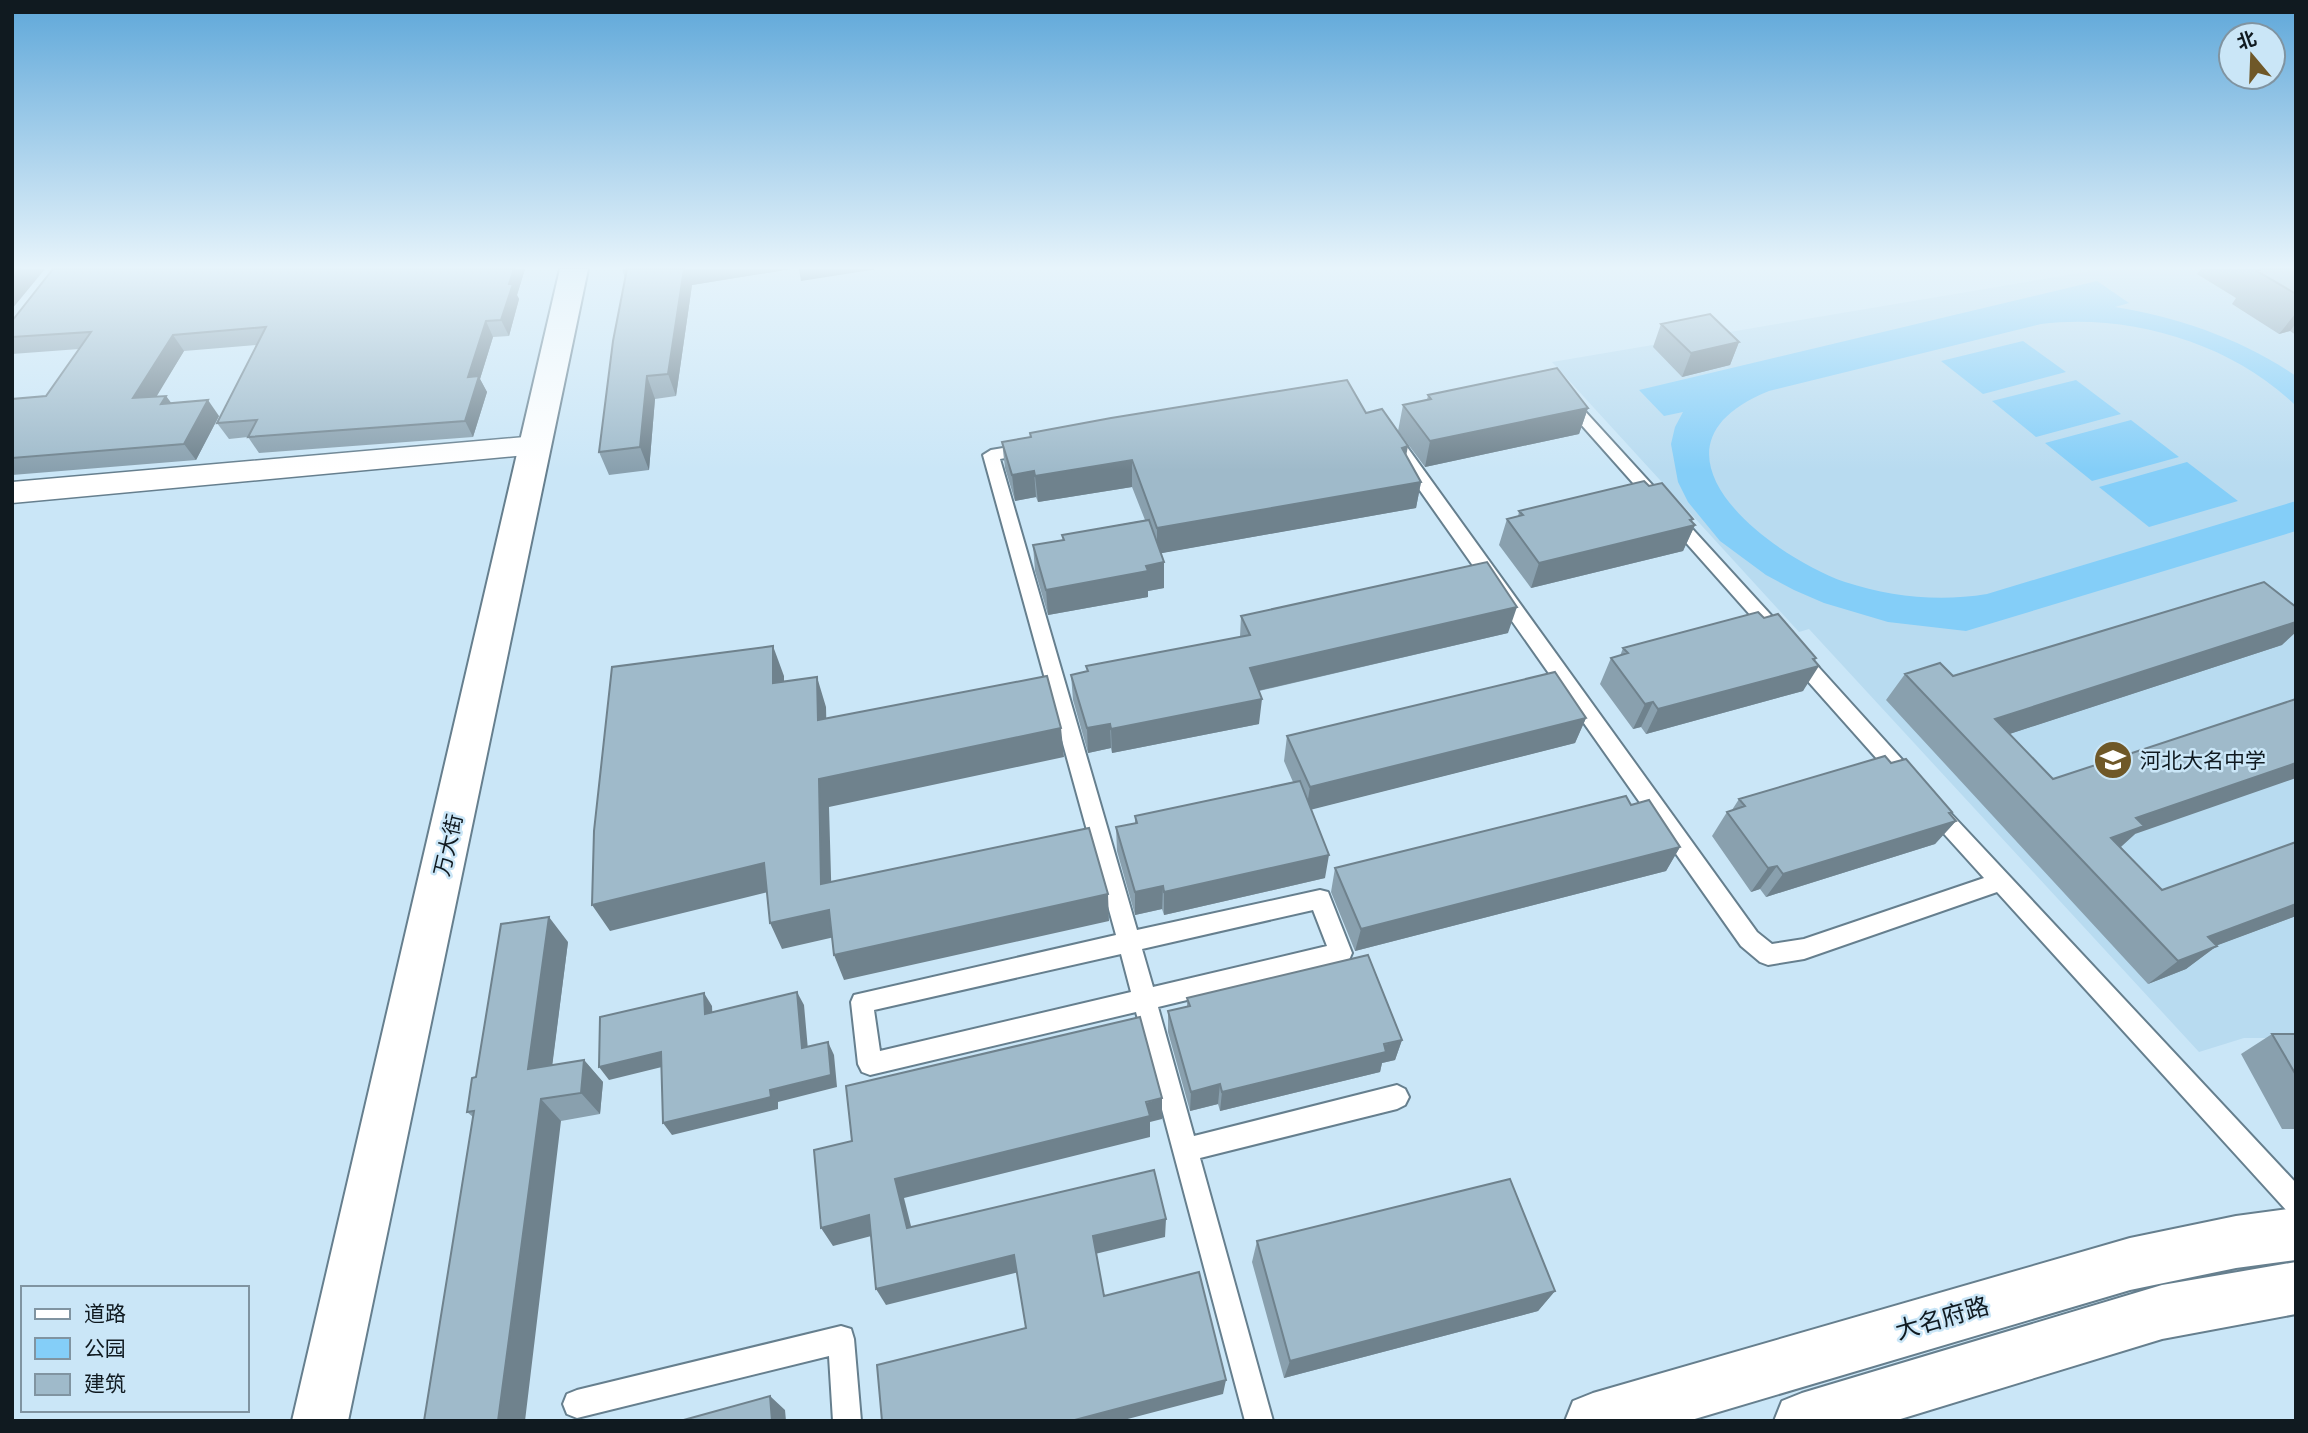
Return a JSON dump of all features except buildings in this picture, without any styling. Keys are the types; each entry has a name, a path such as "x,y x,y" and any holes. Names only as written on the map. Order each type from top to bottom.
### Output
{"street":[{"name":"万大街","path":"320,1421 560,336"},
{"path":"12,493 536,446"},
{"name":"大名府路","path":"1593,1421 2130,1264 2236,1242 2296,1234"},
{"path":"1802,1421 2162,1312 2296,1288"}],"lane":[{"path":"1552,383 1999,882 2296,1202"},
{"path":"1392,439 1749,939 1768,955 1804,949 1999,882"},
{"path":"1046,446 991,455 1129,942 1259,1421"},
{"path":"1320,899 1341,953 870,1063 862,1002 1129,942 1320,899"},
{"path":"1185,1150 1397,1097"},
{"path":"577,1404 841,1339 847,1421"}],"shaded area":[{"name":"河北大名中学","path":"1707,336 2296,336 2296,1038 2244,1038 2199,1052 1809,629 1799,632 1552,362"}],"green space":[{"path":"1866,336 1993,336 1769,391 1729,414 1711,441 1711,469 1725,497 1750,524 1780,548 1813,568 1862,587 1915,597 1951,598 1987,594 2296,501 2296,531 1966,631 1888,622 1824,603 1794,590 1766,575 1720,541 1688,502 1678,482 1671,444 1675,427 1683,412 1664,416 1639,390"},
{"path":"2174,336 2219,336 2275,363 2296,376 2296,406 2242,365"},
{"path":"2023,341 2066,372 1983,394 1941,361"},
{"path":"2076,380 2121,414 2036,437 1992,401"},
{"path":"2131,420 2179,457 2092,481 2045,443"},
{"path":"2187,462 2238,501 2149,527 2099,487"}],"place":[{"name":"河北大名中学","path":"2113,760"}]}
